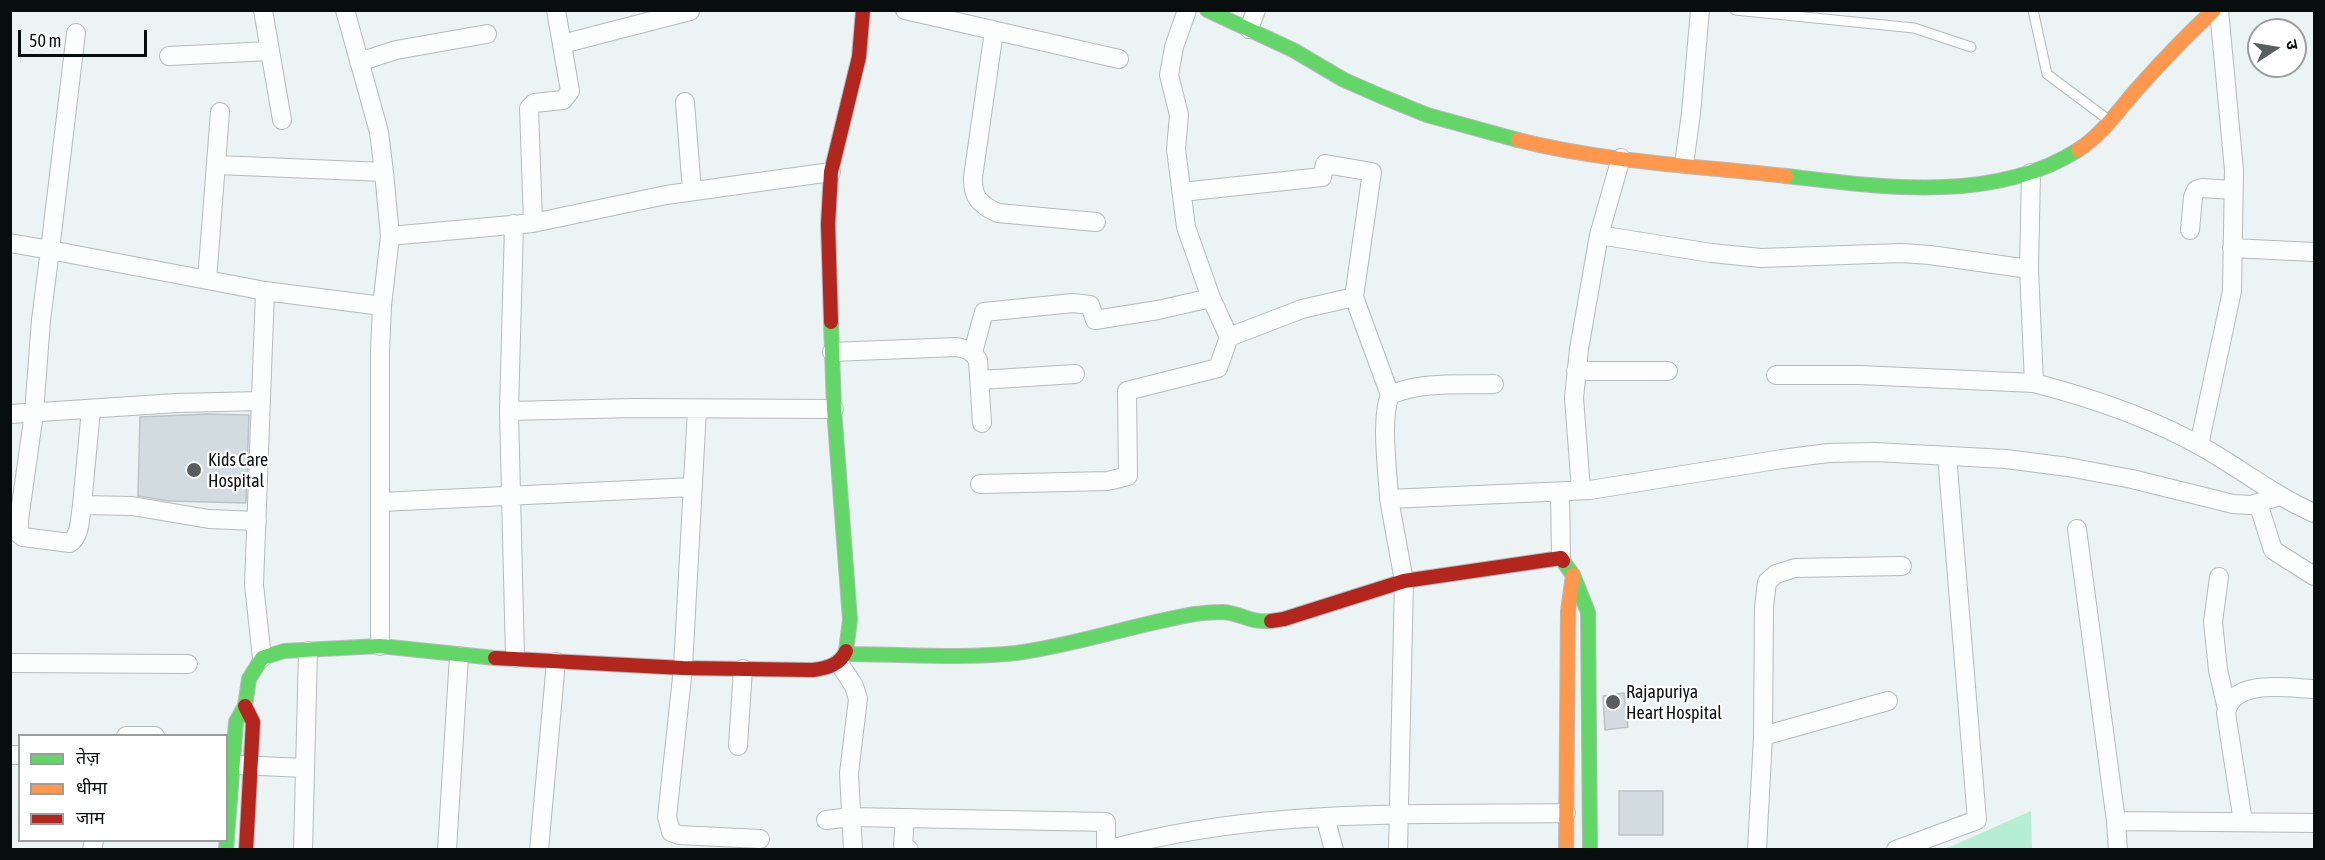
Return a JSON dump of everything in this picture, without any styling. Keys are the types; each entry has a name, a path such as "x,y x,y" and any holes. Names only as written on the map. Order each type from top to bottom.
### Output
{"street":[{"path":"263,10 282,120"},
{"path":"345,10 379,132 390,237 382,306 380,646"},
{"path":"533,223 529,108 534,103 563,100 570,91 556,10"},
{"path":"262,658 284,651 380,646 459,656 556,662 683,668 813,670 827,669 842,658 850,638 850,620 834,409 828,224 831,172 859,57 864,10"},
{"path":"905,10 1119,59"},
{"path":"980,484 1108,481 1128,476 1127,391 1218,368 1229,338 1211,298 1186,227 1176,149 1179,115 1169,75 1173,47 1187,10"},
{"path":"1207,10 1293,50 1344,80 1427,115 1545,147 1621,158 1883,187 1924,187 1999,179 2031,173 2060,162 2087,144 2112,122 2130,98 2181,41 2214,10"},
{"path":"1249,29 1256,10"},
{"path":"1684,164 1700,10"},
{"path":"2199,445 2232,291 2234,170 2219,10"},
{"path":"562,44 690,11"},
{"path":"994,31 972,190 985,208 998,213 1096,222"},
{"path":"76,33 41,320 34,413 15,520 19,534 23,537 70,543 75,539 82,505 91,409"},
{"path":"359,62 396,50 487,34"},
{"path":"169,56 270,51"},
{"path":"684,102 692,191"},
{"path":"207,280 220,112"},
{"path":"1581,490 1574,398 1576,371 1588,289 1599,235 1621,158"},
{"path":"1182,192 1322,177 1325,164 1372,172 1354,297 1390,395"},
{"path":"217,165 384,172"},
{"path":"390,237 533,223 692,191 831,172"},
{"path":"2031,173 2029,269 2034,383"},
{"path":"2190,230 2193,196 2196,190 2202,188 2233,190"},
{"path":"514,224 509,411 515,658"},
{"path":"1599,235 1711,253 1761,258 1901,253 2029,269"},
{"path":"10,243 265,291 382,306"},
{"path":"2232,248 2314,252"},
{"path":"228,825 233,765 230,740 244,706 249,679 262,658 254,585 265,291"},
{"path":"1229,338 1302,309 1354,297"},
{"path":"973,352 984,312 1073,303 1090,305 1095,320 1158,310 1211,298"},
{"path":"832,352 957,347 973,352 978,360 982,423"},
{"path":"1576,371 1668,371"},
{"path":"980,380 1075,374"},
{"path":"1776,375 1860,375 2034,383 2107,405 2151,422 2199,445 2280,496 2314,513"},
{"path":"1398,849 1404,581 1389,499 1386,405 1390,395 1402,389 1494,384"},
{"path":"10,414 177,403 261,401"},
{"path":"509,411 634,408 834,409"},
{"path":"697,409 683,668 667,818 668,827 671,832 679,835 760,839"},
{"path":"1389,499 1581,490 1828,453 1875,452 2006,459 2132,479 2233,504 2258,503 2280,496"},
{"path":"1896,849 1977,820 1948,467"},
{"path":"381,502 693,487"},
{"path":"1560,492 1562,558 1573,575 1588,612 1590,849"},
{"path":"2258,503 2273,550 2314,576"},
{"path":"82,505 132,506 208,519 257,521"},
{"path":"2077,529 2118,849"},
{"path":"842,658 1014,653 1052,647 1210,612 1224,612 1259,622 1284,619 1404,581 1562,558"},
{"path":"1757,849 1763,736 1764,607 1767,582 1776,574 1795,568 1902,566"},
{"path":"1566,849 1568,611 1573,575"},
{"path":"2219,577 2213,622 2218,670 2227,709 2243,822"},
{"path":"303,849 308,651"},
{"path":"447,849 459,656"},
{"path":"842,658 858,699 849,773 853,849"},
{"path":"539,849 556,662"},
{"path":"10,663 188,664"},
{"path":"738,746 742,669"},
{"path":"2227,709 2236,694 2248,690 2314,689"},
{"path":"1763,736 1888,701"},
{"path":"244,706 253,722 246,849"},
{"path":"230,740 253,742"},
{"path":"233,765 305,768"},
{"path":"826,820 851,817 1106,822 1106,849 1153,843 1238,824 1400,815 1566,813"},
{"path":"906,818 903,845 909,849"},
{"path":"1325,818 1334,849"},
{"path":"2116,821 2314,823"}],"lane":[{"path":"1735,10 1914,28 1971,47"},
{"path":"2032,10 2047,74 2112,122"}],"green space":[{"path":"2031,811 2032,849 1945,849"}],"building":[{"path":"249,415 246,503 169,501 138,496 140,417"},
{"path":"1624,693 1628,727 1605,730 1603,696"},
{"path":"1619,791 1663,791 1663,835 1619,835"}],"traffic: fast":[{"path":"1207,10 1293,50 1344,80 1383,97 1427,115 1518,140"},
{"path":"1786,176 1898,187 1973,185 2010,178 2045,167 2078,150"},
{"path":"831,322 834,409 850,620 846,651"},
{"path":"1563,561 1573,575 1588,612 1590,850"},
{"path":"846,654 952,656 1016,653 1195,614 1223,612 1257,621 1271,621"},
{"path":"228,824 236,722 245,706 249,679 262,658 284,651 380,646 495,658"},
{"path":"226,850 227,842"}],"traffic: slow":[{"path":"2078,150 2103,128 2157,67 2214,10"},
{"path":"1518,140 1584,154 1786,176"},
{"path":"1566,850 1568,611 1573,575"}],"traffic: jam":[{"path":"831,322 828,224 831,172 859,57 863,10"},
{"path":"1271,621 1284,619 1404,581 1561,558 1563,561"},
{"path":"495,658 683,668 813,670 837,663 846,651"},
{"path":"245,706 253,722 246,850"}],"place":[{"name":"Kids Care Hospital","path":"194,470"},
{"name":"Rajapuriya Heart Hospital","path":"1613,702"}]}
